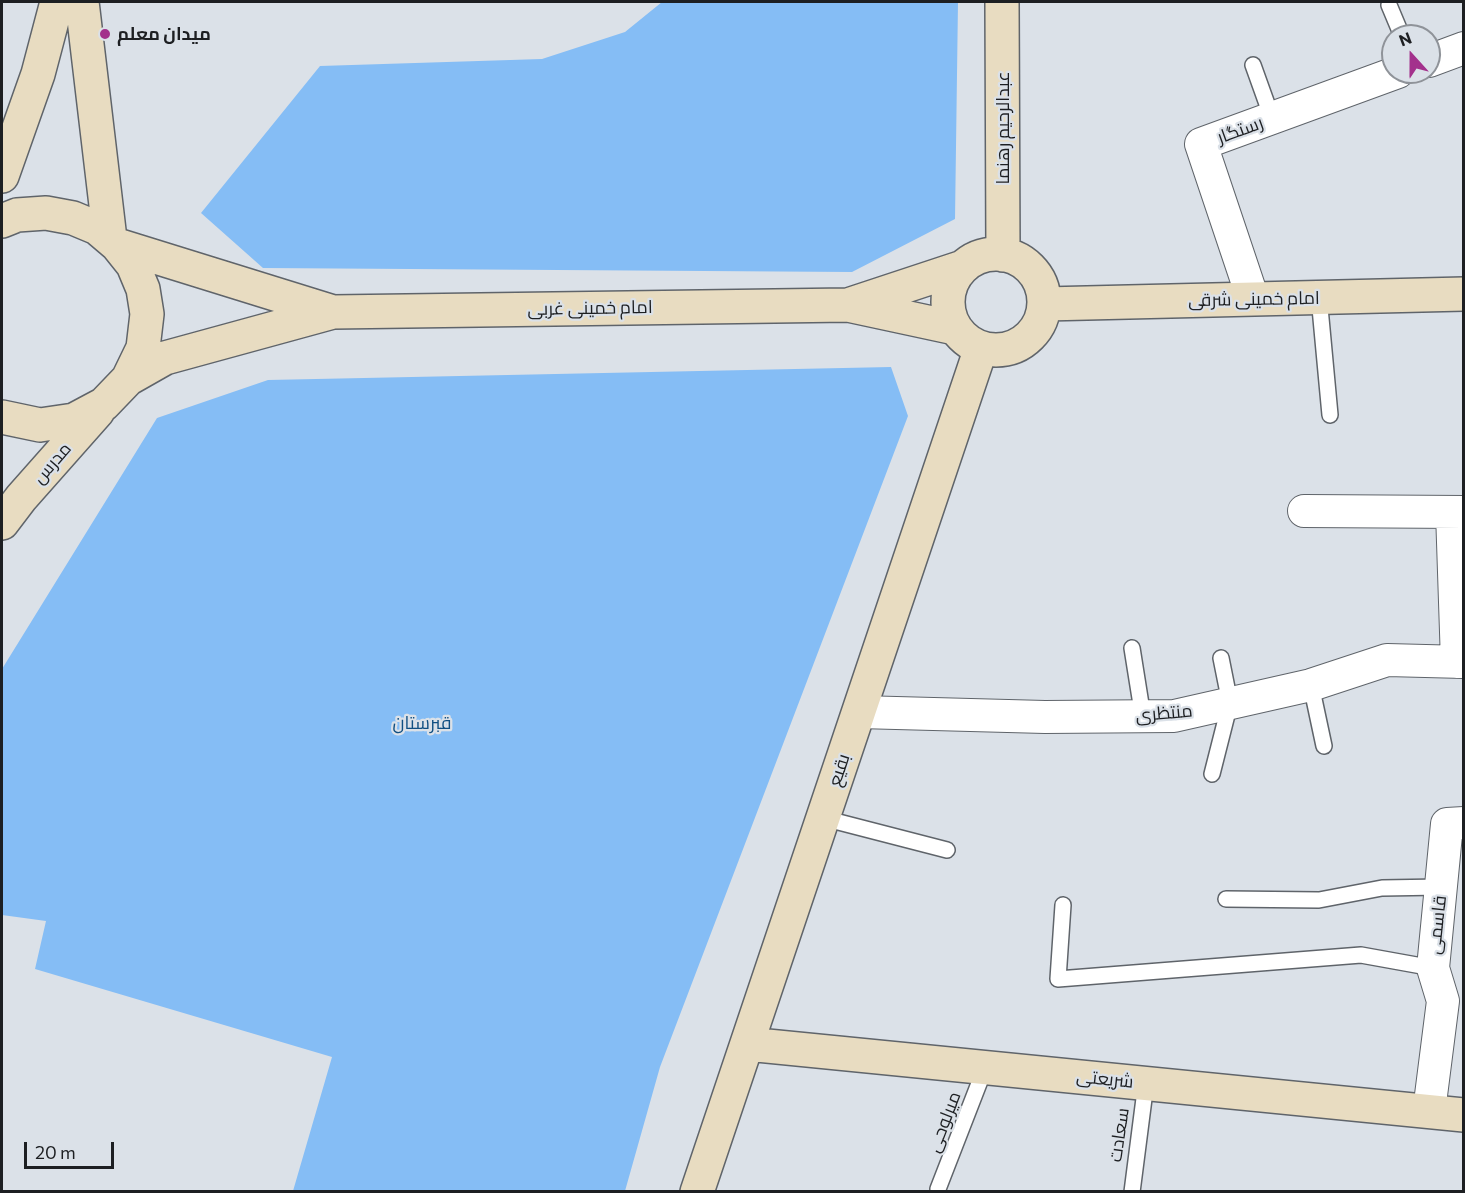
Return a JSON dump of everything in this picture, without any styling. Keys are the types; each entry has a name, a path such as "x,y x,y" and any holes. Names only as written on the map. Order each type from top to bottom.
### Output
{"main road":[{"path":"2,176 38,74 57,2"},
{"path":"82,2 114,242"},
{"name":"عبدالرحیم رهنما","path":"1002,2 1003,255"},
{"path":"2,221 17,215 46,213 73,218 97,228 114,242 133,265 143,289 147,314 143,348 128,379 104,404 74,420 40,425 2,417"},
{"name":"امام خمینی غربی","path":"114,242 333,312"},
{"path":"992,254 1003,255 1022,261 1034,271 1042,285 1045,304 1043,316 1036,330 1025,341 1012,348 996,351 981,348 966,341 955,328 949,313 948,297 953,281 963,267 976,258 992,254"},
{"name":"امام خمینی غربی","path":"848,304 963,267"},
{"name":"امام خمینی شرقی","path":"1045,304 1464,294"},
{"name":"امام خمینی غربی","path":"128,379 165,358 333,312 848,304 955,328"},
{"name":"بقیع","path":"697,1191 981,348"},
{"name":"مدرس","path":"2,524 21,498 104,404"},
{"name":"شریعتی","path":"747,1044 1464,1115"}],"street":[{"path":"1441,57 1464,48"},
{"name":"رستگار","path":"1253,299 1201,144 1381,78"},
{"path":"1304,510 1458,512 1460,662"},
{"name":"منتظری","path":"859,712 1045,717 1174,716 1311,685 1387,660 1460,662"},
{"name":"قاسمی","path":"1429,1112 1443,1001 1433,968 1447,824 1464,823"}],"lane":[{"path":"1389,5 1397,24"},
{"path":"1253,65 1272,118"},
{"path":"1319,297 1330,415"},
{"path":"1132,648 1143,717"},
{"path":"1212,774 1230,704 1221,658"},
{"path":"1311,685 1324,746"},
{"path":"823,818 947,850"},
{"path":"1226,899 1319,900 1382,888 1441,888"},
{"path":"1064,905 1058,979 1361,955 1433,968"},
{"name":"میرلوحی","path":"938,1189 985,1068"},
{"name":"سعادت","path":"1131,1191 1146,1083"}],"green space":[{"path":"662,2 958,2 955,219 852,272 263,268 201,213 320,66 542,59 625,32"},
{"name":"قبرستان","path":"891,367 908,416 660,1067 625,1191 293,1191 332,1057 35,969 46,921 2,915 2,669 157,418 268,380"}],"place":[{"name":"میدان معلم","path":"105,34"}]}
